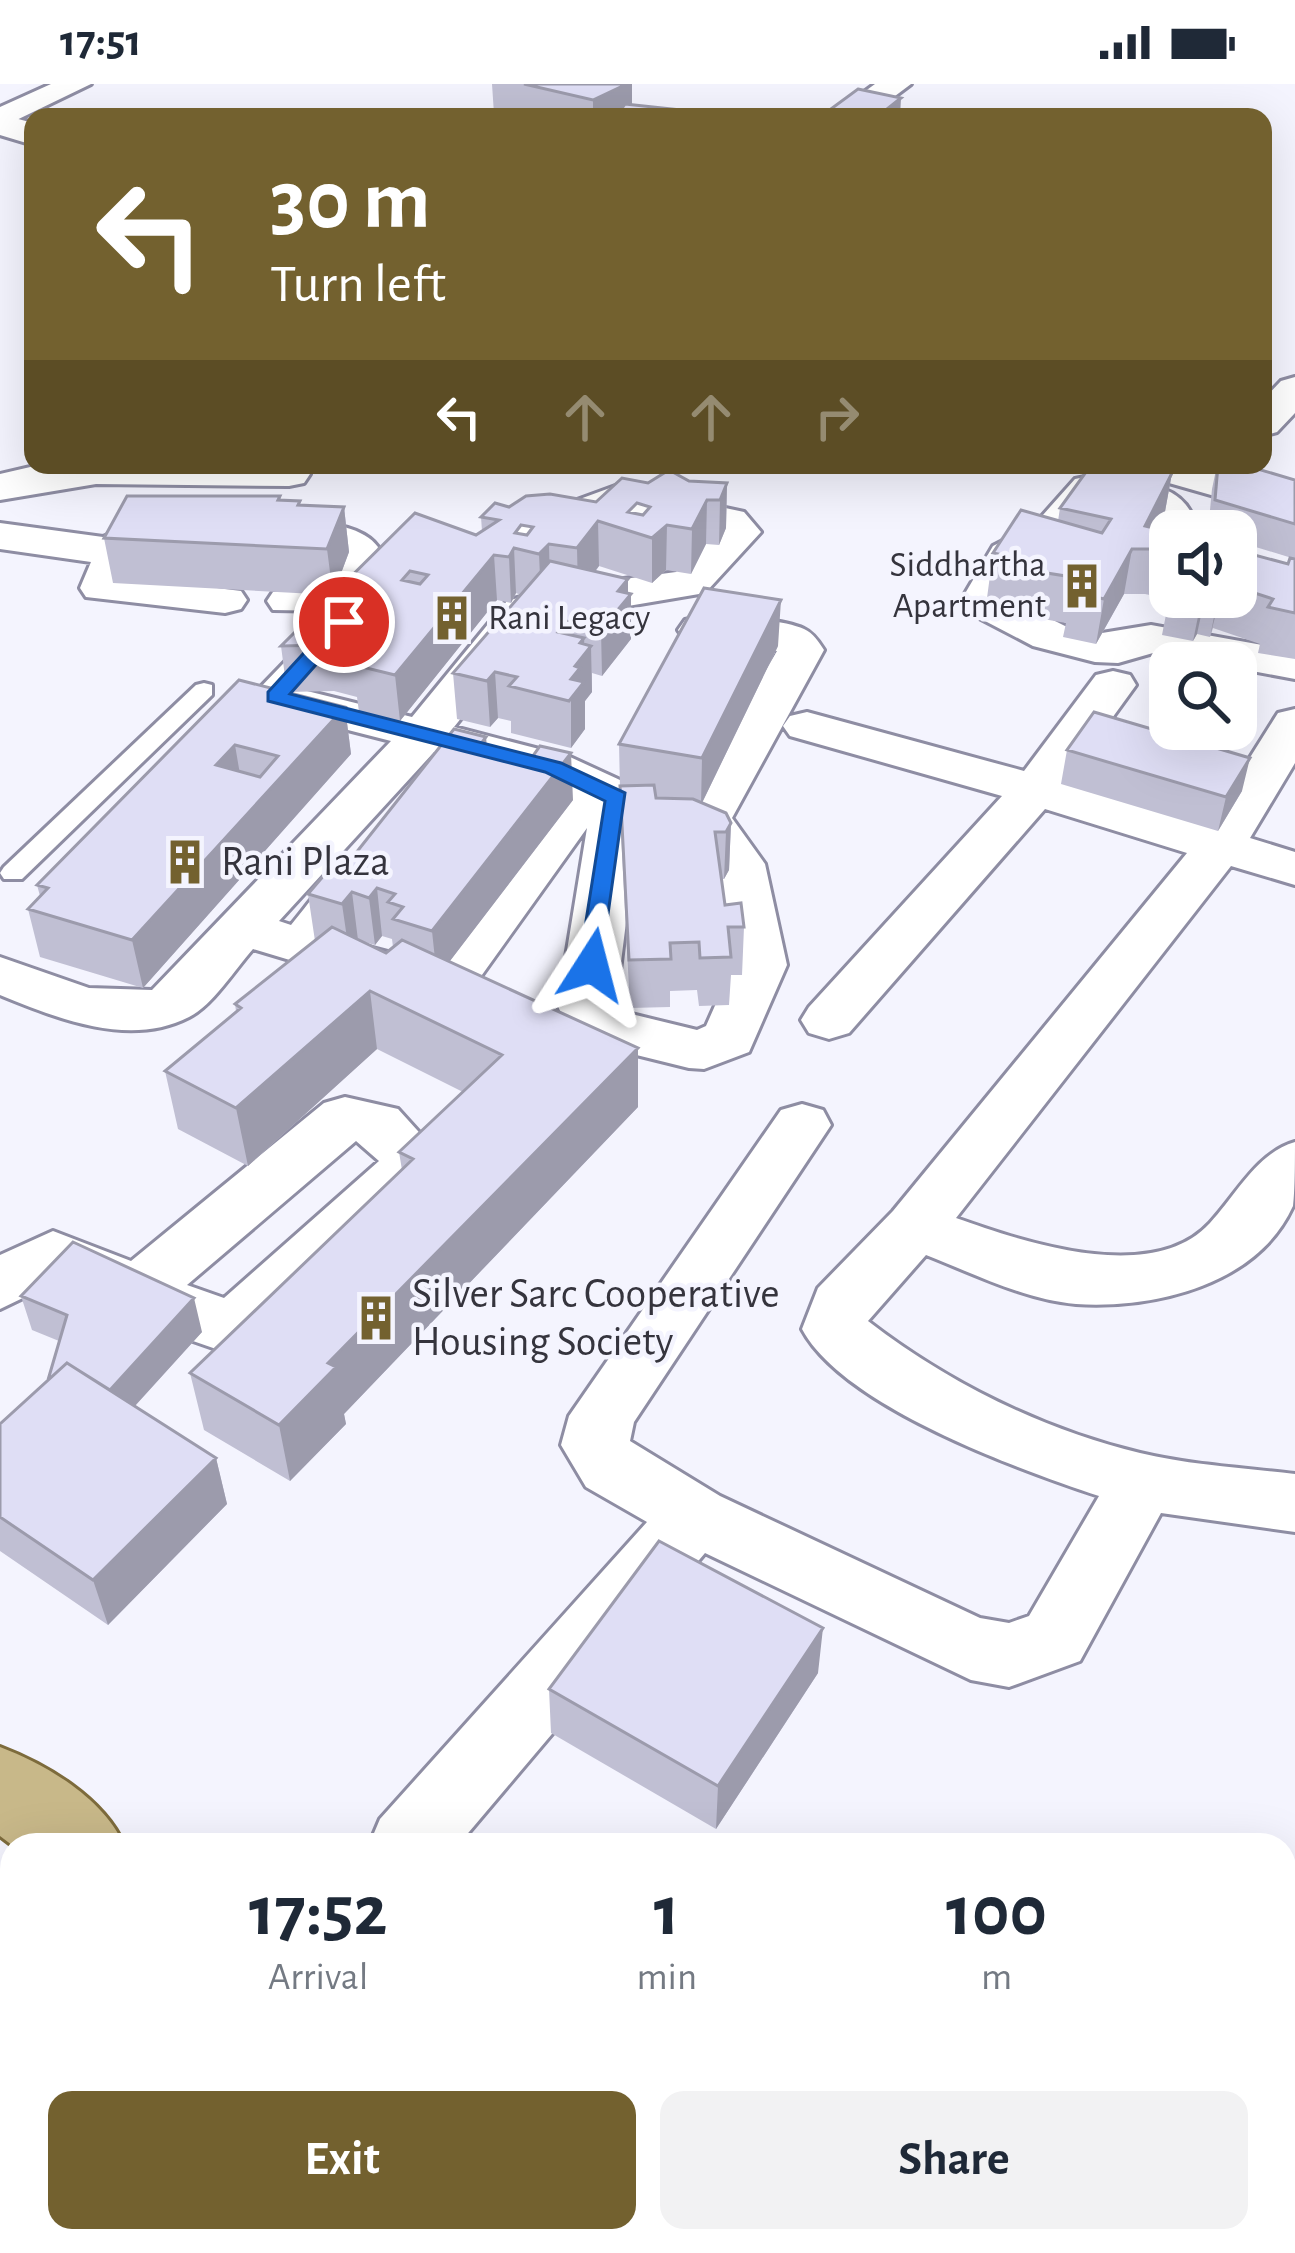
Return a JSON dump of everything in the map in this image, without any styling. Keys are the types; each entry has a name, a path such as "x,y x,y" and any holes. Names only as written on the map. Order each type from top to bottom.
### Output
{"main road":[{"path":"0,1786 65,1833"}],"street":[{"path":"36,108 76,84"},
{"path":"860,108 896,84"},
{"path":"1272,414 1295,389"},
{"path":"0,488 17,480 109,474"},
{"path":"1182,474 1084,492 1049,534 1008,555 982,602 1048,636 1095,648 1118,649 1150,639 1295,665"},
{"path":"1188,474 1196,510"},
{"path":"1176,510 1188,474"},
{"path":"1192,474 1295,501"},
{"path":"0,975 88,1007 141,1016 172,1003 242,928 422,736 524,611 549,602 689,584 740,532 730,521 619,499 473,553 427,551 400,566 274,692 282,700 422,736 522,772 572,795 580,804 451,980 426,983 242,928"},
{"path":"224,600 102,588 116,552 132,533 341,540 356,547 341,597 289,601"},
{"path":"0,536 116,552"},
{"path":"673,674 704,629 790,640 801,650 707,818"},
{"path":"829,1020 1035,790 1113,686"},
{"path":"1295,723 1220,847 915,1227 842,1305 834,1329 941,1400 1067,1460 1142,1482 1295,1503"},
{"path":"806,726 1295,869"},
{"path":"303,946 443,779 460,771 616,780 707,818 739,864 760,965 729,1038 704,1051 604,1029 589,1020 586,1006 616,780"},
{"path":"802,1125 602,1416 595,1445 610,1467 695,1516 970,1648 1009,1655 1054,1639 1142,1482"},
{"path":"915,1227 1027,1268 1076,1280 1190,1269 1228,1244 1295,1162"},
{"path":"0,1285 53,1254 138,1290"},
{"path":"418,1833 695,1516"}],"lane":[{"path":"12,872 204,690"}],"building":[{"path":"524,84 627,84 593,100"},
{"path":"858,89 901,98 888,108 832,108"},
{"path":"1272,473 1295,480 1295,524 1215,500 1217,474"},
{"path":"663,474 676,474 689,481 727,483 720,500 707,500 692,529 667,525 652,538 598,521 577,548 549,544 539,554 514,548 509,557 494,555 395,675 354,665 365,654 328,645 281,646 415,513 476,535 499,520 481,517 495,503 509,507 526,496 550,494 596,502 622,478 648,483","holes":["637,503 650,507 643,515 628,512","521,525 533,527 527,535 515,533","410,571 428,575 420,584 402,580"]},
{"path":"1085,474 1171,474 1149,510 1145,526 1149,527 1149,549 1132,549 1104,599 1071,591 1078,578 1022,569 1027,560 993,553 1021,510 1102,533 1111,519 1060,508"},
{"path":"127,496 280,496 278,500 300,501 298,505 344,507 327,549 104,538"},
{"path":"1257,556 1288,564 1290,558 1295,559 1295,613 1268,607 1273,599 1257,594"},
{"path":"550,561 628,579 618,591 631,594 601,630 566,621 558,632 584,638 580,643 591,646 575,666 580,668 571,679 584,682 569,701 509,686 517,677 495,672 487,681 453,673"},
{"path":"704,588 781,600 702,758 619,744"},
{"path":"239,680 345,707 132,940 28,909 48,888 37,885","holes":["235,745 278,756 260,777 216,765"]},
{"path":"1094,712 1149,728 1149,750 1223,750 1250,758 1226,797 1067,750"},
{"path":"454,729 486,737 477,749 530,760 540,746 571,753 432,931 393,919 403,907 388,902 395,894 377,888 369,898 352,892 342,904 308,894 337,860 348,863"},
{"path":"654,785 656,798 693,799 726,813 731,823 726,832 715,832 725,905 741,903 744,927 728,927 731,957 700,958 699,942 670,943 671,959 629,960 620,786"},
{"path":"332,927 386,953 402,940 638,1048 328,1363 336,1367 279,1425 190,1373 413,1159 399,1152 502,1055 370,991 236,1108 165,1071 241,1008 235,1004"},
{"path":"73,1242 194,1298 110,1390 67,1363 48,1380 67,1315 21,1296"},
{"path":"67,1363 216,1458 93,1580 0,1517 0,1424"},
{"path":"659,1541 823,1628 718,1786 549,1689"}],"place":[{"name":"Siddhartha Apartment","path":"1082,586"},
{"name":"Rani Legacy","path":"452,618"},
{"name":"Rani Plaza","path":"185,862"},
{"name":"Silver Sarc Cooperative Housing Society","path":"376,1318"}],"route":[{"path":"344,622 274,692 275,697 553,767 616,798 592,965"}]}
